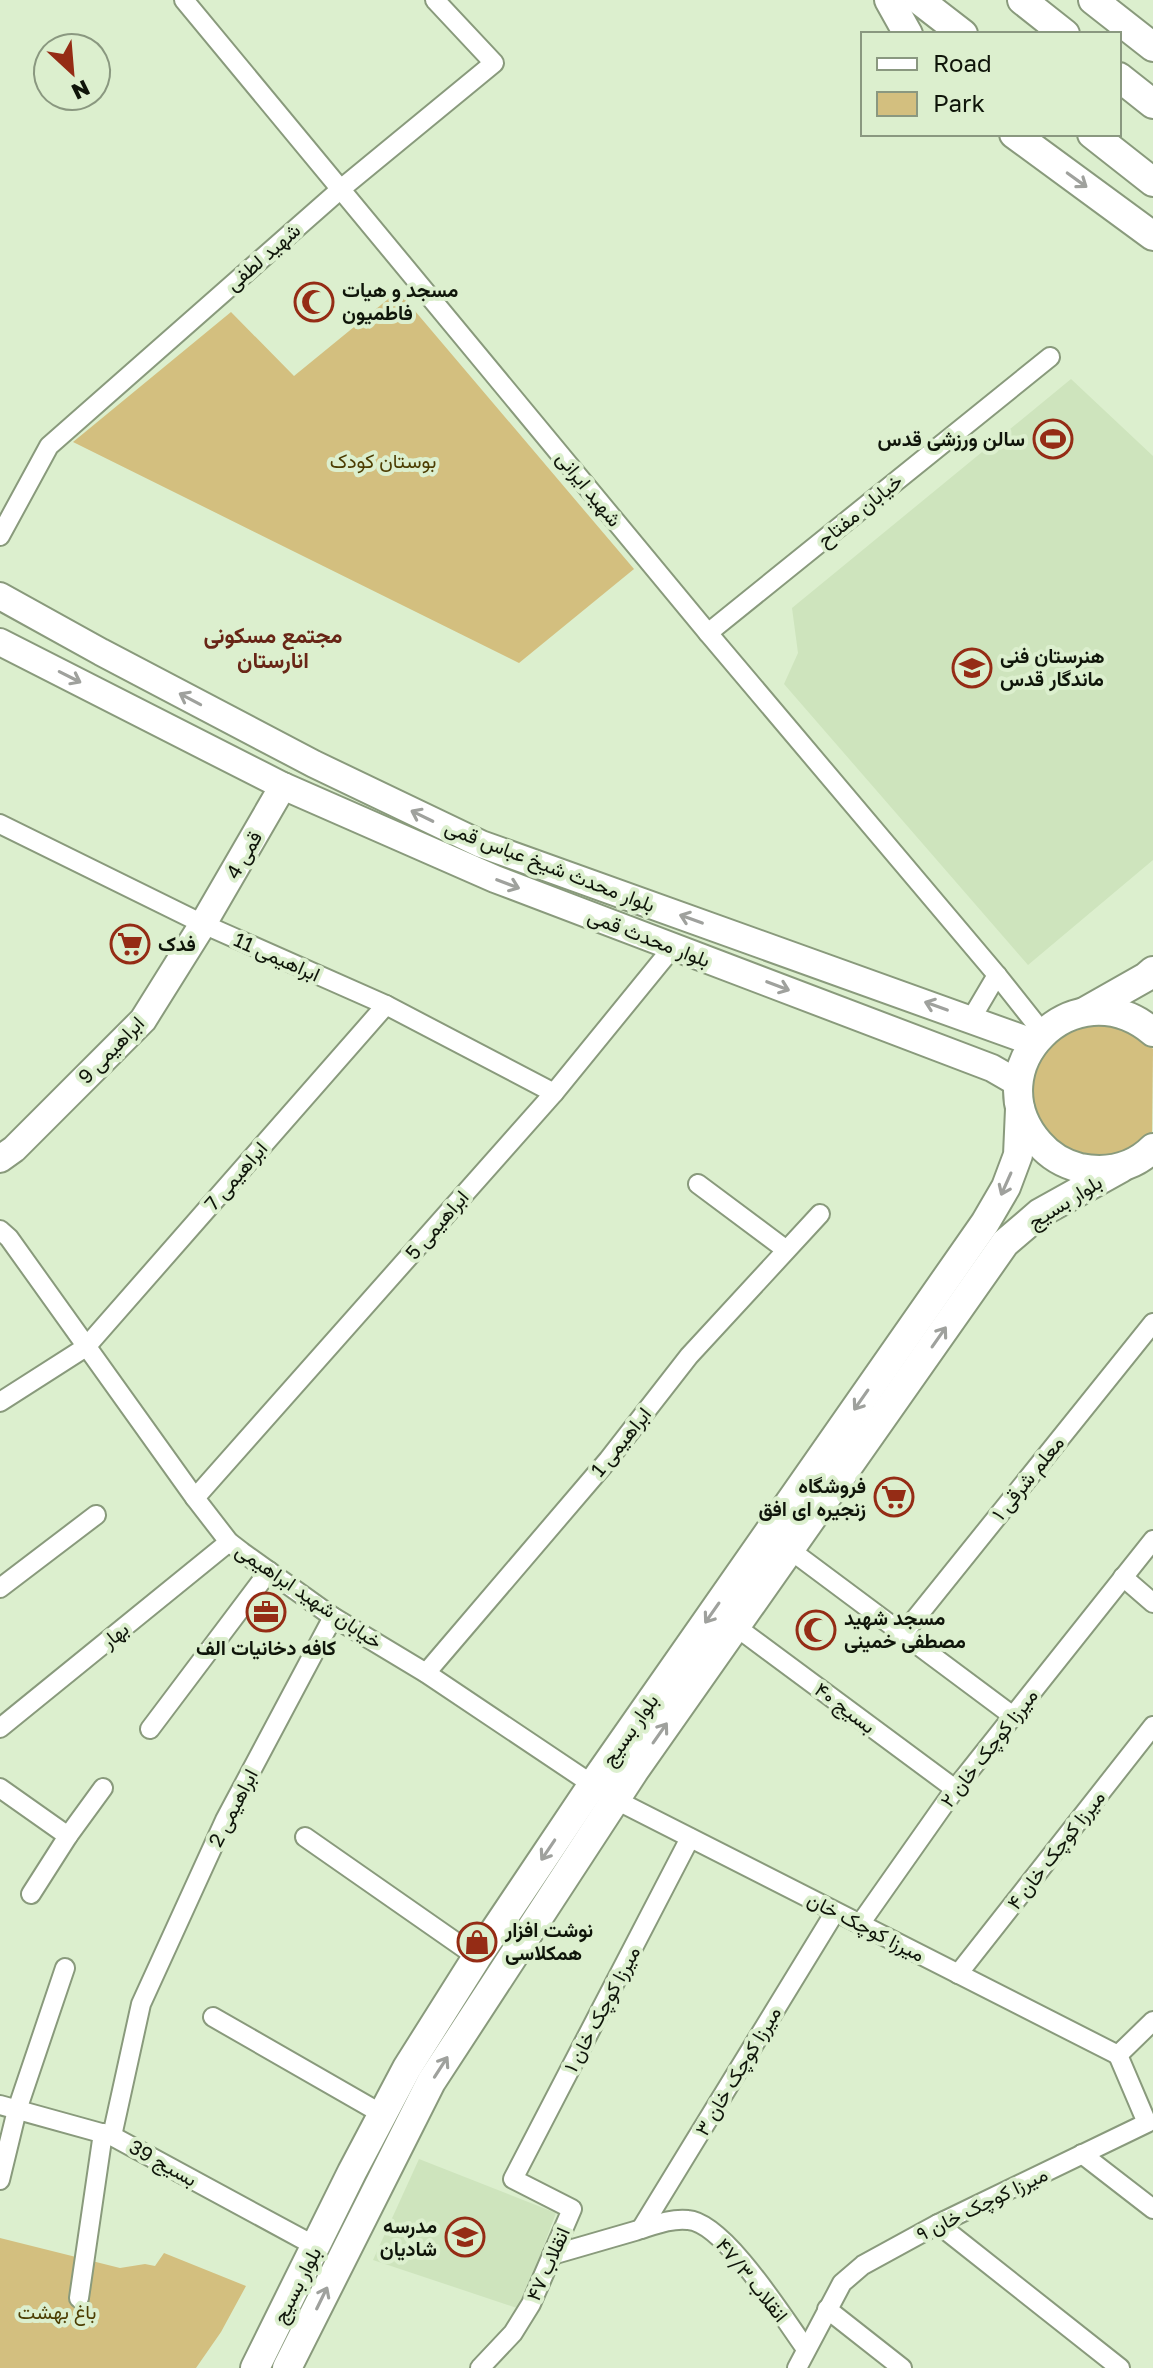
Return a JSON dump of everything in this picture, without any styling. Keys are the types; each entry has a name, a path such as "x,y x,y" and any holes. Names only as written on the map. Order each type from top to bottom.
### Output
{"main road":[{"path":"889,0 907,32"},
{"path":"919,0 960,32"},
{"path":"1022,0 1062,32"},
{"path":"1093,0 1153,47"},
{"path":"1121,79 1153,104"},
{"path":"1017,136 1153,236"},
{"path":"1095,136 1153,182"},
{"name":"بلوار محدث شیخ عباس قمی","path":"0,596 314,764 481,844 971,1019 1039,1038"},
{"path":"0,642 283,786"},
{"name":"قمی 4","path":"203,924 283,786"},
{"name":"بلوار محدث قمی","path":"283,786 495,879 992,1068 1019,1096"},
{"name":"ابراهیمی 9","path":"0,1159 14,1149 143,1020 203,924"},
{"path":"1039,1038 1061,1019 1086,1011 1153,971"},
{"path":"1086,1011 1114,1011 1140,1021 1153,1032"},
{"name":"بلوار بسیج","path":"255,2368 382,2114 407,2068 477,1957 584,1821 985,1223 1006,1187 1018,1155 1019,1096 1025,1058 1039,1038"},
{"path":"1019,1096 1030,1133 1047,1152 1069,1166 1095,1171 1140,1161"},
{"name":"بلوار بسیج","path":"612,1780 735,1626 1005,1243 1040,1213 1140,1161"},
{"name":"بلوار بسیج","path":"287,2368 431,2082 584,1821"}],"street":[{"name":"شهید ایرانی","path":"184,0 708,633 997,975 1039,1038"},
{"name":"شهید لطفی","path":"0,536 49,446 342,188 494,63 435,0"},
{"name":"خیابان مفتاح","path":"708,633 1050,357"},
{"name":"ابراهیمی 11","path":"0,824 203,924 386,1005 554,1093"},
{"name":"ابراهیمی 5","path":"195,1498 554,1093 673,947"},
{"path":"971,1019 997,975"},
{"name":"ابراهیمی 7","path":"0,1402 86,1347 386,1005"},
{"path":"698,1184 785,1249"},
{"name":"ابراهیمی 1","path":"426,1673 608,1460 689,1356 820,1214"},
{"name":"خیابان شهید ابراهیمی","path":"0,1230 9,1238 229,1542 333,1617 612,1780"},
{"name":"معلم شرقی ۱","path":"903,1634 1153,1323"},
{"path":"0,1588 96,1515"},
{"name":"میرزا کوچک خان ۲","path":"860,1924 955,1789 1153,1540"},
{"name":"بهار","path":"0,1728 229,1542"},
{"path":"789,1549 1013,1716"},
{"path":"150,1729 269,1571"},
{"path":"1123,1577 1153,1603"},
{"name":"ابراهیمی 2","path":"79,2298 108,2134 141,2004 225,1820 333,1617"},
{"name":"بسیج ۴۰","path":"735,1626 955,1789"},
{"name":"میرزا کوچک خان ۴","path":"958,1974 1153,1726"},
{"name":"میرزا کوچک خان","path":"612,1780 690,1838 1118,2055"},
{"path":"0,1788 68,1836"},
{"path":"31,1894 103,1788"},
{"path":"305,1837 477,1957"},
{"name":"میرزا کوچک خان ۱","path":"513,2179 690,1838"},
{"name":"میرزا کوچک خان ۳","path":"641,2229 835,1912"},
{"path":"0,2180 8,2107 65,1968"},
{"path":"213,2017 382,2114"},
{"path":"1118,2055 1153,2021"},
{"name":"میرزا کوچک خان ۹","path":"797,2368 842,2283 863,2265 938,2224 1147,2123 1118,2055"},
{"name":"بسیج 39","path":"8,2107 108,2134 317,2247"},
{"path":"1082,2154 1153,2209"},
{"name":"انقلاب ۴۷","path":"480,2368 513,2333 531,2304 572,2209 513,2179"},
{"name":"انقلاب ۴۷/۳","path":"552,2255 675,2221 686,2219 700,2222 728,2246 763,2288 806,2349"},
{"path":"938,2224 1120,2368"},
{"path":"827,2309 902,2368"}],"shaded area":[{"name":"هنرستان فنی ماندگار قدس","path":"1071,379 1153,456 1153,860 1028,965 784,684 798,653 792,608"},
{"name":"مدرسه شادیان","path":"419,2159 556,2213 520,2309 373,2260"}],"green space":[{"name":"بوستان کودک","path":"398,291 634,569 519,663 73,442 231,312 294,376"},
{"path":"1092,1022 1125,1029 1153,1049 1152,1132 1136,1147 1115,1156 1093,1158 1071,1153 1052,1141 1031,1103 1031,1080 1038,1059 1051,1041 1070,1028"},
{"name":"باغ بهشت","path":"0,2238 120,2268 145,2264 155,2266 164,2253 246,2286 221,2332 196,2368 0,2368"}],"place":[{"name":"مسجد و هیات فاطمیون","path":"314,302"},
{"name":"سالن ورزشی قدس","path":"1053,439"},
{"name":"هنرستان فنی ماندگار قدس","path":"972,668"},
{"name":"فدک","path":"130,944"},
{"name":"فروشگاه زنجیره ای افق","path":"894,1497"},
{"name":"کافه دخانیات الف","path":"266,1612"},
{"name":"مسجد شهید مصطفی خمینی","path":"816,1630"},
{"name":"نوشت افزار همکلاسی","path":"477,1942"},
{"name":"مدرسه شادیان","path":"465,2237"}],"district":[{"name":"مجتمع مسکونی انارستان","path":"273,648"}]}
